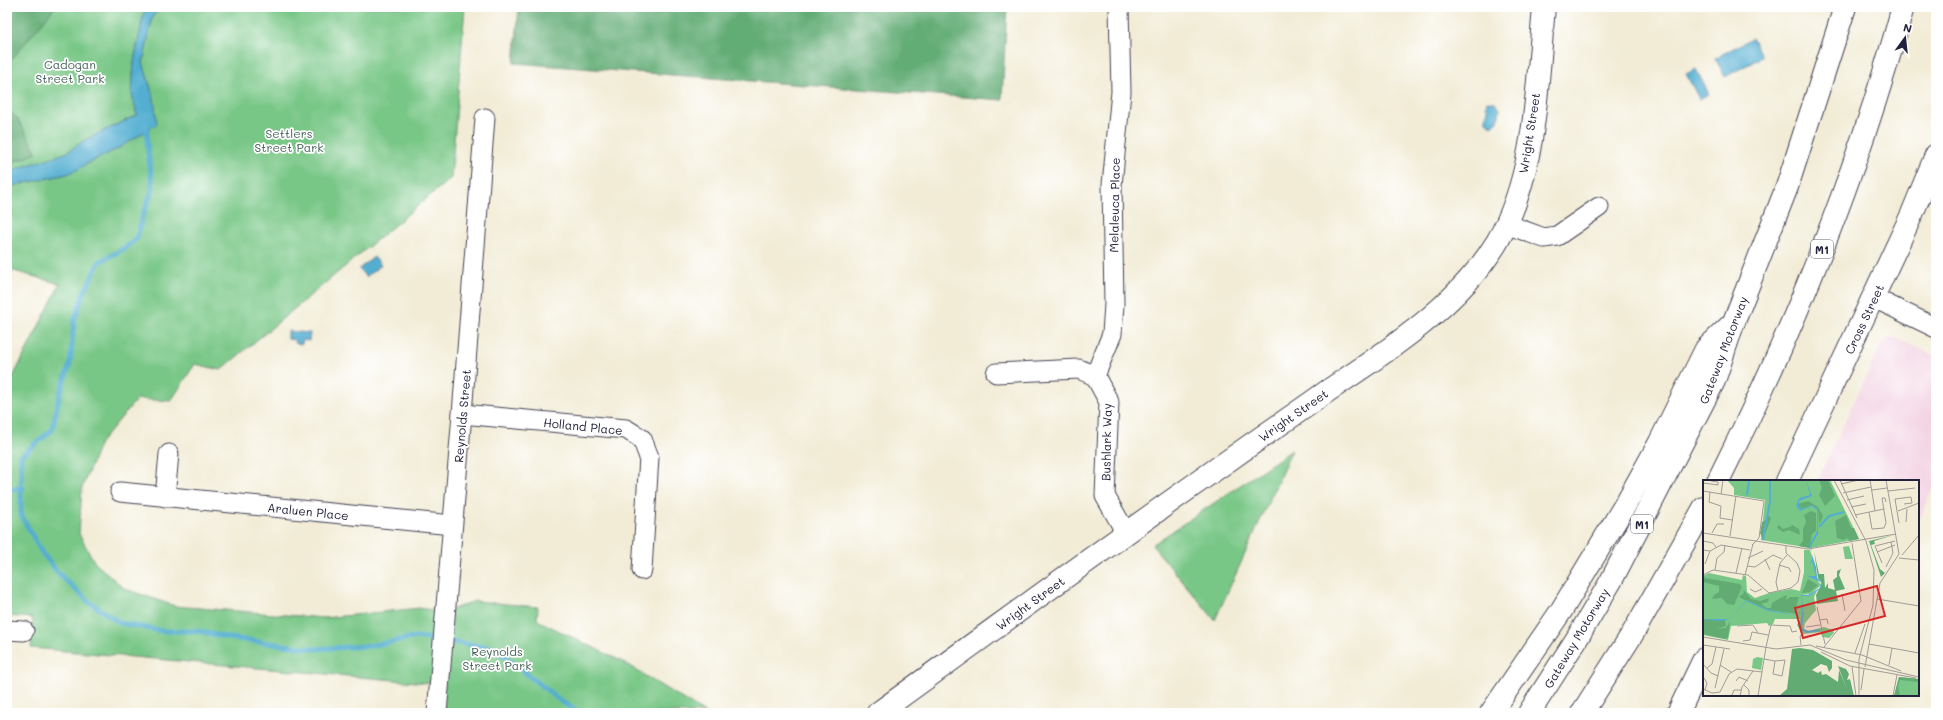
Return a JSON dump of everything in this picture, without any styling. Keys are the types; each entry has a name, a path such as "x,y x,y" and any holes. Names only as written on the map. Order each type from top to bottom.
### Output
{"main road":[{"name":"Wright Street","path":"878,713 1126,533 1379,357 1430,316 1465,284 1497,242 1514,205 1526,163 1535,111 1544,7"},
{"name":"Gateway Motorway","path":"1529,713 1576,640 1644,520 1714,381 1733,324 1787,187 1845,7"},
{"name":"M1","path":"1718,480 1758,398 1810,280 1860,144 1903,7"},
{"name":"Cross Street","path":"1787,480 1874,298 1912,214 1936,155"},
{"path":"1491,713 1561,611 1626,505 1660,442 1706,349 1733,324"},
{"path":"1582,713 1634,632 1703,510"},
{"path":"1678,713 1703,661"}],"street":[{"name":"Melaleuca Place","path":"1095,376 1112,334 1114,304 1112,185 1121,92 1119,7"},
{"name":"Reynolds Street","path":"437,713 485,118"},
{"path":"1506,224 1544,238 1557,236 1599,208"},
{"path":"1874,298 1936,328"},
{"path":"996,373 1079,369 1095,376"},
{"name":"Bushlark Way","path":"1095,376 1108,402 1105,496 1126,533"},
{"name":"Holland Place","path":"462,414 626,429 642,439 648,457 642,570"},
{"path":"165,497 169,454"},
{"name":"Araluen Place","path":"120,492 452,525"}],"shaded area":[{"path":"1893,337 1936,356 1936,483 1919,521 1919,480 1817,480 1880,347 1887,339"}],"green space":[{"name":"Cadogan Street Park","path":"7,7 145,7 134,62 132,94 137,115 85,140 66,153 7,172"},
{"path":"7,7 55,7 7,65"},
{"name":"Settlers Street Park","path":"158,7 465,7 451,178 221,370 195,364 171,401 137,399 100,443 82,488 79,534 95,563 125,589 175,606 324,618 419,608 445,612 475,601 538,607 537,620 623,662 705,713 437,713 439,684 31,648 33,618 7,616 7,385 9,385 60,284 7,269 7,187 67,174 119,148 132,139 154,99 143,63 152,19"},
{"path":"519,7 1007,7 1002,100 514,63"},
{"path":"7,109 17,118 37,153 7,164"},
{"path":"1292,450 1215,620 1152,545"}],"water":[{"path":"145,7 158,7 152,19 143,63 154,99 157,124 119,148 79,169 67,174 7,187 7,172 66,153 85,140 137,115 132,94 134,61"},
{"path":"1752,38 1762,57 1725,77 1715,58"},
{"path":"1696,69 1709,94 1699,99 1686,74"},
{"path":"1487,101 1495,102 1500,109 1498,121 1492,126 1487,123 1485,118 1488,110 1486,106"},
{"path":"374,257 381,265 366,277 359,269"},
{"path":"288,331 310,333 309,341 303,340 302,344 295,343 295,340 288,339"}],"waterway":[{"path":"147,123 147,145 153,189 143,214 137,238 125,248 99,262 82,297 74,322 70,364 60,393 52,430 21,456 21,515 42,553 60,575 88,601 120,623 162,631 198,631 229,638 315,649 368,646 417,637 494,648 562,702 580,713"},
{"path":"7,490 23,488"}],"park label":[{"name":"Reynolds Street Park","path":"497,658"}]}
